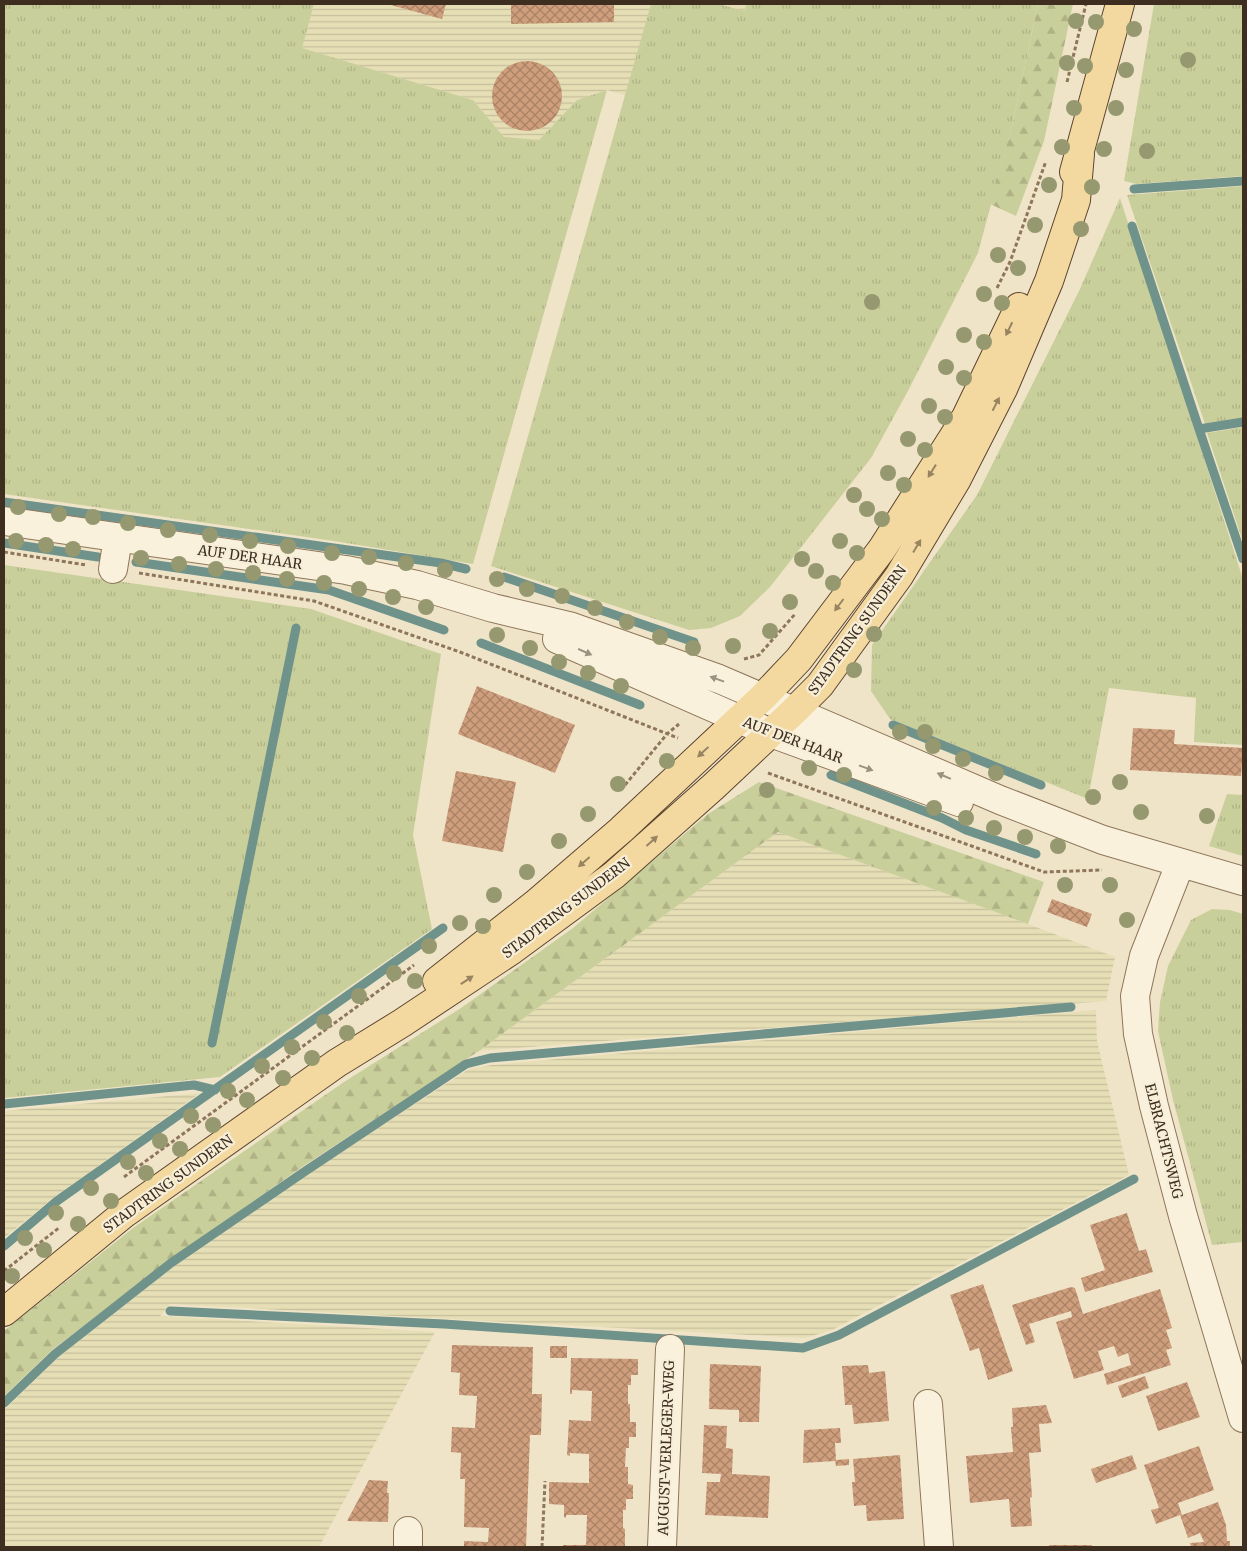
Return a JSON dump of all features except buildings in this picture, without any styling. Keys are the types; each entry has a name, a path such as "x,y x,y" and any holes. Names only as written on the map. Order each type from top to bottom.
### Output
{"main road":[{"name":"STADTRING SUNDERN","path":"337,1063 563,880 621,830 739,719 799,659 882,549 966,417 1051,240 1080,154 1120,4"},
{"name":"STADTRING SUNDERN","path":"4,1312 125,1213 337,1063 402,1023 512,950 614,875 771,733 820,685 899,576 957,479 1003,389 1049,281 1076,200 1080,154"}],"street":[{"name":"AUF DER HAAR","path":"4,522 346,570 417,585 493,608 570,626 719,679 1000,800 1103,840 1243,881"},
{"path":"113,569 118,538"},
{"name":"AUF DER HAAR","path":"493,608 563,642 771,733 997,815 1103,840"},
{"name":"ELBRACHTSWEG","path":"1180,864 1144,956 1135,996 1138,1034 1154,1106 1183,1216 1243,1415"},
{"name":"AUGUST-VERLEGER-WEG","path":"662,1547 670,1349"},
{"path":"928,1404 939,1547"}],"path":[{"path":"1066,87 1086,4"},
{"path":"997,288 1010,262 1049,152"},
{"path":"4,552 314,601 460,652 683,740"},
{"path":"759,655 797,612"},
{"path":"623,787 667,734 681,722"},
{"path":"764,771 1044,872 1110,870"},
{"path":"121,1179 418,962"},
{"path":"4,1271 66,1222"},
{"path":"542,1547 545,1481"}],"shaded area":[{"path":"314,4 651,4 626,96 607,90 577,100 539,140 504,137 473,100 301,48"},
{"path":"718,4 746,4 745,11"},
{"path":"778,832 1115,957 1106,1001 479,1051"},
{"path":"1096,1010 1097,1041 1129,1175 832,1330 805,1338 170,1304 160,1316 435,1332 319,1547 4,1547 4,1410 60,1356 173,1267 306,1175 469,1069 492,1065"},
{"path":"200,1093 53,1198 4,1238 4,1111"}],"green space":[{"path":"4,4 314,4 302,48 473,100 504,137 539,140 577,100 607,90 473,564 334,541 4,494"},
{"path":"651,4 718,4 745,11 746,4 1038,4 1012,126 978,253 908,391 871,458 770,587 740,616 711,628 689,630 491,566"},
{"path":"1038,4 1073,4 1044,141 1016,216 990,204 1012,126"},
{"path":"1154,4 1243,4 1243,176 1137,184 1124,181"},
{"path":"1243,186 1243,418 1205,424 1127,195"},
{"path":"1120,198 1243,579 1243,745 1194,742 1196,698 1109,688 1088,799 890,719 871,691 872,645 977,495 1079,291"},
{"path":"1243,427 1243,542 1207,433"},
{"path":"4,565 311,609 441,654 413,835 432,929 220,1077 4,1098"},
{"path":"759,782 1044,882 1028,924 778,832 479,1051 302,1167 170,1260 52,1350 4,1396 4,1331 133,1228 344,1082 461,1008 573,928 708,814"},
{"path":"1227,794 1243,795 1243,856 1209,846"},
{"path":"1212,909 1230,910 1243,914 1243,1242 1212,1245 1173,1100 1158,1031 1160,1002 1168,966 1191,920"}],"waterway":[{"path":"1134,189 1243,181"},
{"path":"1132,226 1199,429 1243,422"},
{"path":"1199,429 1243,559"},
{"path":"4,502 441,563 466,569"},
{"path":"4,543 98,557"},
{"path":"136,562 329,590 444,630"},
{"path":"504,577 694,642"},
{"path":"212,1043 296,628"},
{"path":"481,643 640,705"},
{"path":"893,725 1041,785"},
{"path":"831,775 942,818 966,830 1036,854"},
{"path":"4,1246 57,1201 443,928"},
{"path":"4,1403 55,1354 171,1263 466,1064 490,1058 1071,1007"},
{"path":"4,1104 194,1085 215,1090"},
{"path":"170,1311 444,1324 803,1348 839,1335 1134,1179"}]}
